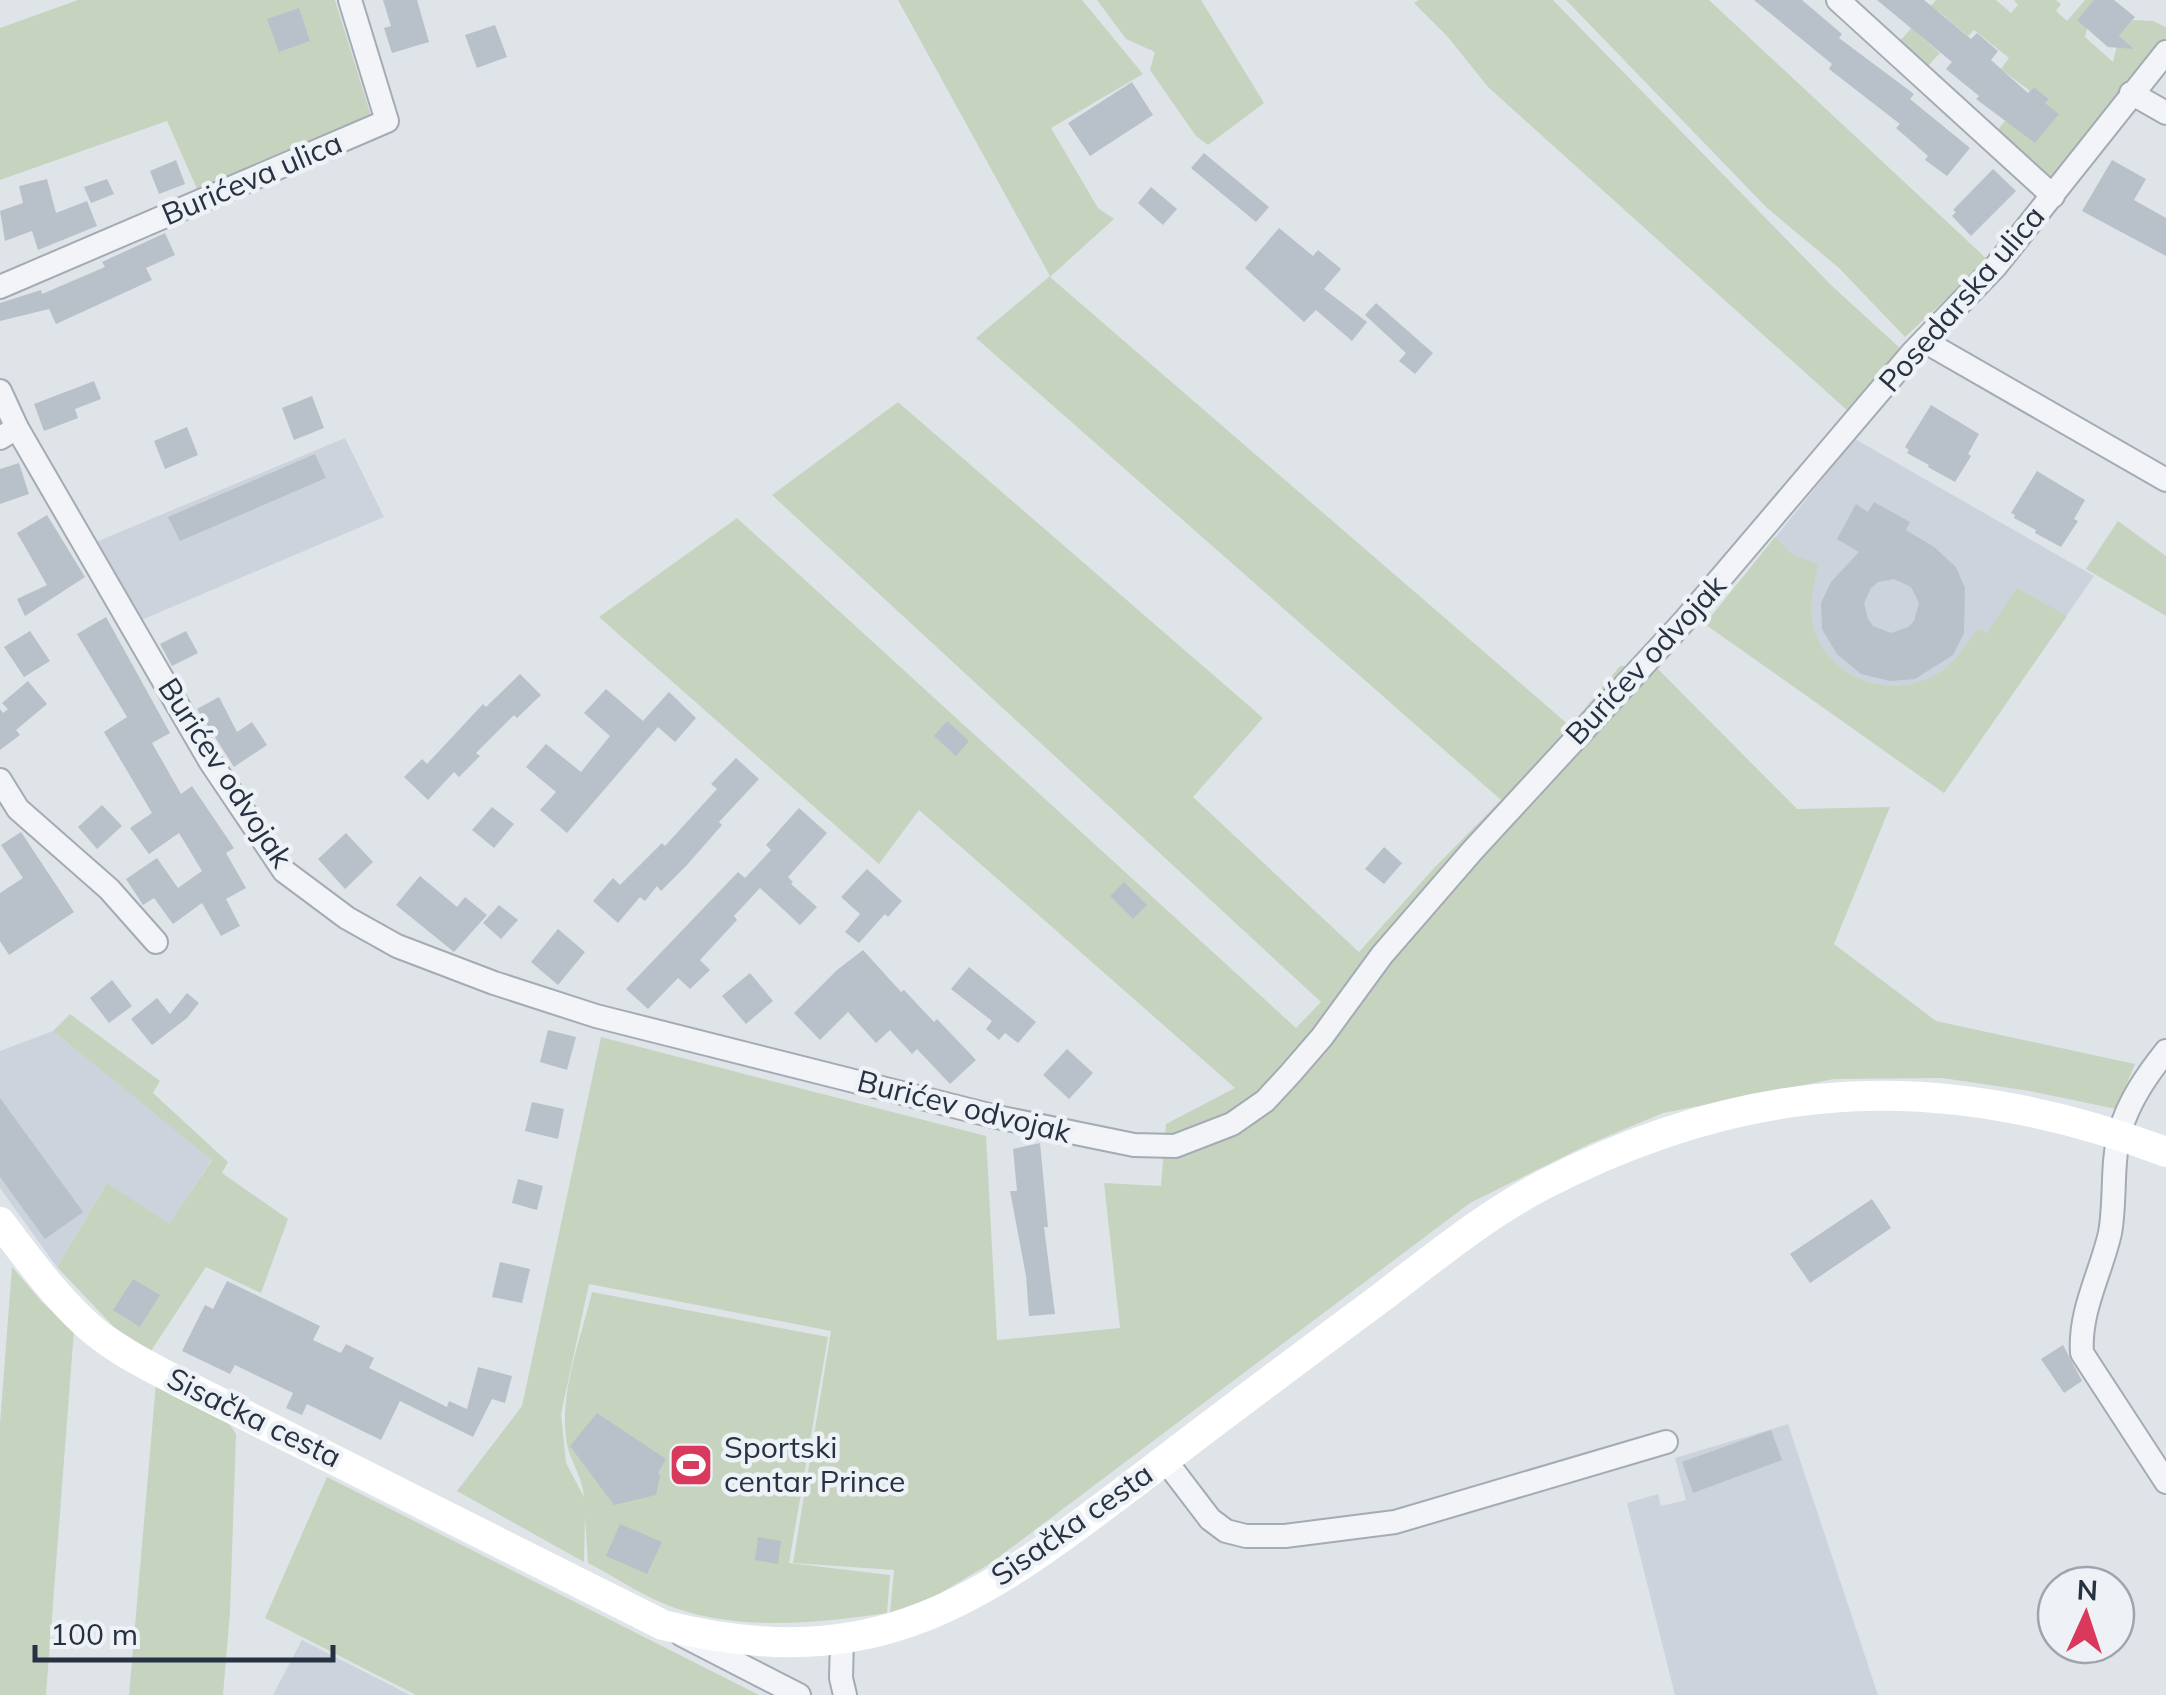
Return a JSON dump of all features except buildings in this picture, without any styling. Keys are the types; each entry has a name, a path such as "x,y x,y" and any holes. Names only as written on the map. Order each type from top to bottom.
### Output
{"main road":[{"name":"Sisačka cesta","path":"0,1222 62,1300 119,1350 663,1625 702,1635 778,1643 842,1640 917,1622 975,1594 1048,1548 1476,1228 1541,1187 1668,1131 1790,1101 1849,1095 1915,1095 1987,1102 2119,1135 2166,1152"}],"street":[{"name":"Burićeva ulica","path":"0,287 387,121 350,0"},
{"name":"Posedarska ulica","path":"1838,0 2053,196"},
{"name":"Posedarska ulica","path":"1872,402 1996,266 2166,52"},
{"path":"2131,93 2166,113"},
{"path":"1924,342 2166,480"},
{"path":"0,391 8,433"},
{"name":"Burićev odvojak","path":"8,433 210,761 284,870 347,918 397,946 576,1010 997,1118 1134,1145 1175,1146 1232,1124 1265,1101 1322,1037 1382,955 1473,850 1686,619 1872,402"},
{"path":"0,780 18,809 109,888 156,942"},
{"path":"2166,1051 2148,1074 2119,1135 2110,1231 2081,1331 2082,1353 2166,1482"},
{"path":"1164,1460 1210,1519 1226,1531 1246,1536 1284,1536 1395,1522 1666,1442"},
{"path":"663,1625 799,1695"},
{"path":"842,1640 841,1678 846,1695"}],"shaded area":[{"path":"345,438 384,517 139,621 96,542"},
{"path":"1855,439 2094,576 1944,793 1705,624"},
{"path":"53,1031 212,1159 169,1225 107,1183 57,1267 0,1188 0,1051"},
{"path":"1788,1424 1878,1695 1675,1695 1627,1503 1658,1494 1661,1506 1686,1500 1675,1458"},
{"path":"302,1640 410,1695 273,1695"}],"green space":[{"path":"78,0 335,0 372,119 198,191 167,121 0,180 0,28"},
{"path":"898,0 1082,0 1143,74 1051,128 1098,208 1114,219 1050,277 1570,726 1620,666 1655,666 1797,809 1890,807 1834,944 1936,1021 2135,1064 2116,1109 1942,1078 1834,1079 1663,1113 1589,1144 1470,1203 991,1563 934,1597 890,1613 894,1570 793,1563 831,1331 589,1284 561,1414 566,1463 584,1497 567,1446 565,1420 573,1365 592,1292 828,1337 789,1563 890,1575 887,1613 835,1620 755,1623 678,1609 588,1563 585,1518 584,1562 457,1491 522,1406 601,1037 986,1136 997,1340 1120,1328 1104,1183 1161,1186 1166,1124 1235,1088 919,810 879,864 599,617 737,518 1296,1028 1321,1002 772,495 898,402 1263,718 1193,797 1359,952 1501,800 976,338 1050,276"},
{"path":"1097,0 1201,0 1264,103 1208,145 1196,136 1150,70 1155,52 1126,39"},
{"path":"1553,0 1832,286 1901,349 1849,412 1488,87 1414,3"},
{"path":"1566,0 1709,0 1988,260 1905,337 1839,268 1767,208"},
{"path":"1936,0 1996,0 2011,13 2018,5 2014,0 2056,0 2061,4 2056,11 2067,21 2085,0 2094,0 2085,37 2113,62 2119,36 2133,20 2153,21 2166,27 2166,39 2053,178 2044,177 1995,133 2006,120 2058,114 2045,103 2048,98 2034,87 2030,91 2001,69 2009,58 1974,30 1968,36 1938,11 1918,34 1940,53 1927,67 1899,42"},
{"path":"2118,521 2166,556 2166,616 2086,569"},
{"path":"1775,537 1793,555 1818,564 1811,607 1815,633 1837,665 1870,683 1907,685 1943,670 1978,629 1987,633 2017,588 2067,616 1944,793 1705,624"},
{"path":"70,1014 160,1081 153,1093 228,1162 222,1173 288,1219 261,1293 206,1267 151,1351 114,1327 57,1267 107,1183 169,1224 212,1160 53,1031"},
{"path":"12,1267 42,1302 74,1330 46,1695 0,1695 0,1424"},
{"path":"156,1383 226,1419 236,1434 223,1695 129,1695"},
{"path":"327,1477 759,1695 416,1695 265,1618"}],"place":[{"name":"Sportski centar Prince","path":"691,1465"}]}
